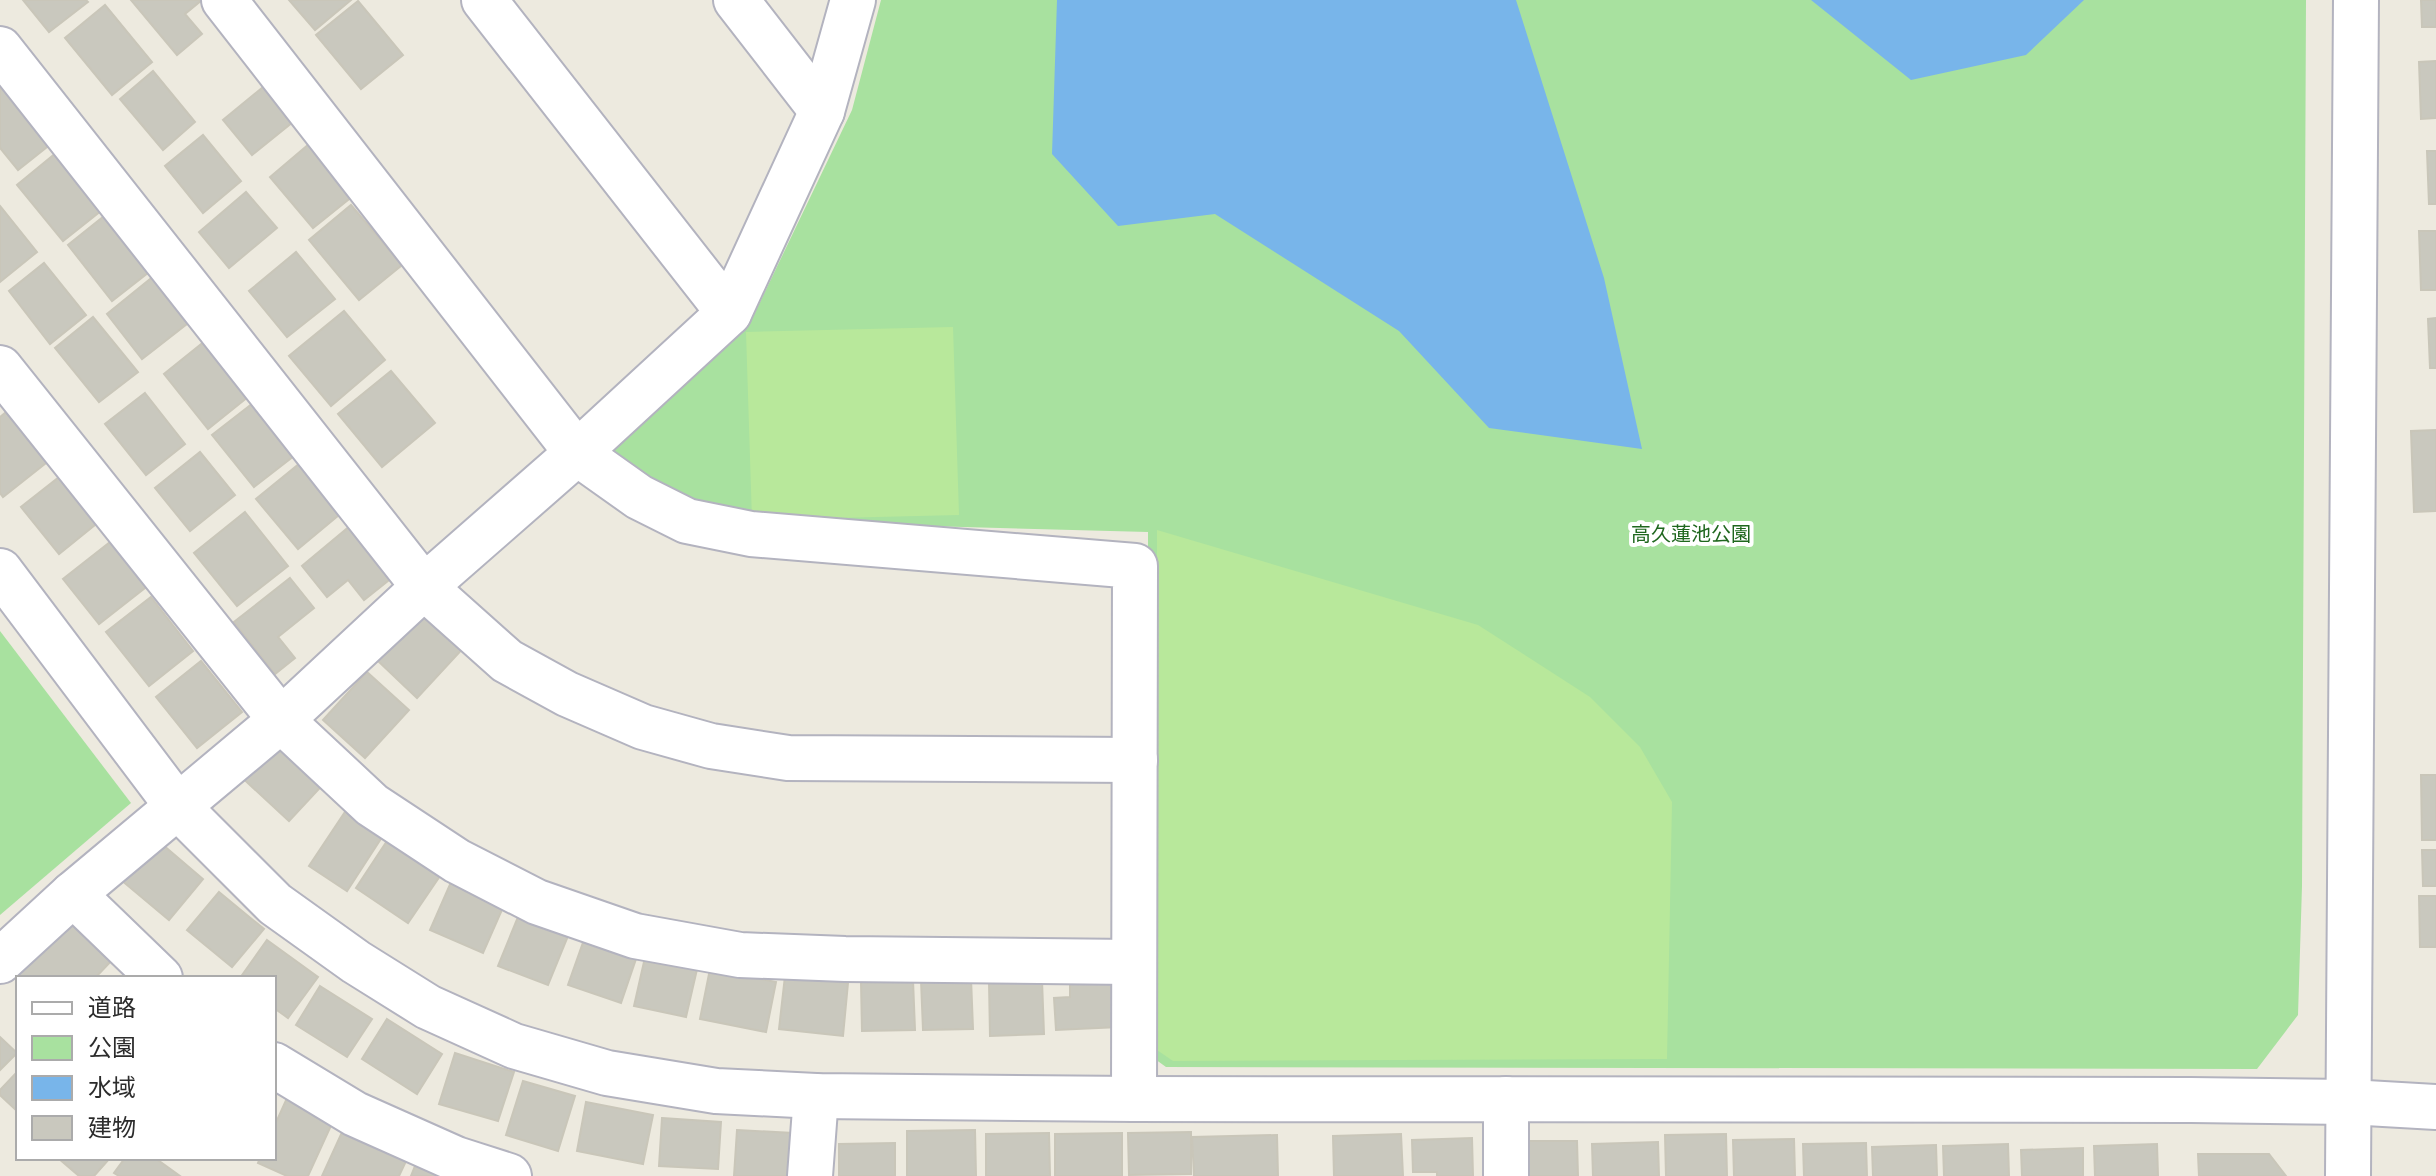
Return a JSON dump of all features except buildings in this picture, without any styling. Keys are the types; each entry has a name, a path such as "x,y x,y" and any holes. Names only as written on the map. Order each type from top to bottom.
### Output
{"street":[{"path":"224,0 577,453 639,497 687,521 751,534 1135,566 1134,1099"},
{"path":"484,0 729,313"},
{"path":"736,0 822,111"},
{"path":"0,961 73,894 281,720 729,313 822,111 853,0"},
{"path":"2348,1176 2356,0"},
{"path":"0,49 424,587 507,661 643,727 711,746 788,758 1135,760"},
{"path":"0,368 281,720 372,805 457,861 537,902 635,936 740,955 1132,962"},
{"path":"0,571 178,807 275,904 356,962 428,1007 514,1046 607,1073 716,1091 816,1096 2191,1100 2349,1102 2436,1107"},
{"path":"73,894 158,976"},
{"path":"276,1066 355,1114 456,1159 509,1176"},
{"path":"810,1176 816,1096"},
{"path":"1506,1099 1506,1176"}],"green space":[{"name":"高久蓮池公園","path":"881,0 2306,0 2302,886 2298,1015 2257,1069 1166,1067 1148,1054 1148,532 744,521 639,480 610,449 750,323 852,110"},
{"path":"953,327 959,515 752,520 746,332"},
{"path":"1157,530 1478,625 1590,697 1640,747 1672,802 1667,1059 1173,1061 1157,1050"},
{"path":"0,631 131,803 0,915"}],"water":[{"path":"1057,0 1516,0 1604,278 1642,449 1489,428 1399,331 1215,214 1118,226 1052,154"},
{"path":"1811,0 2084,0 2026,55 1911,80"}]}
